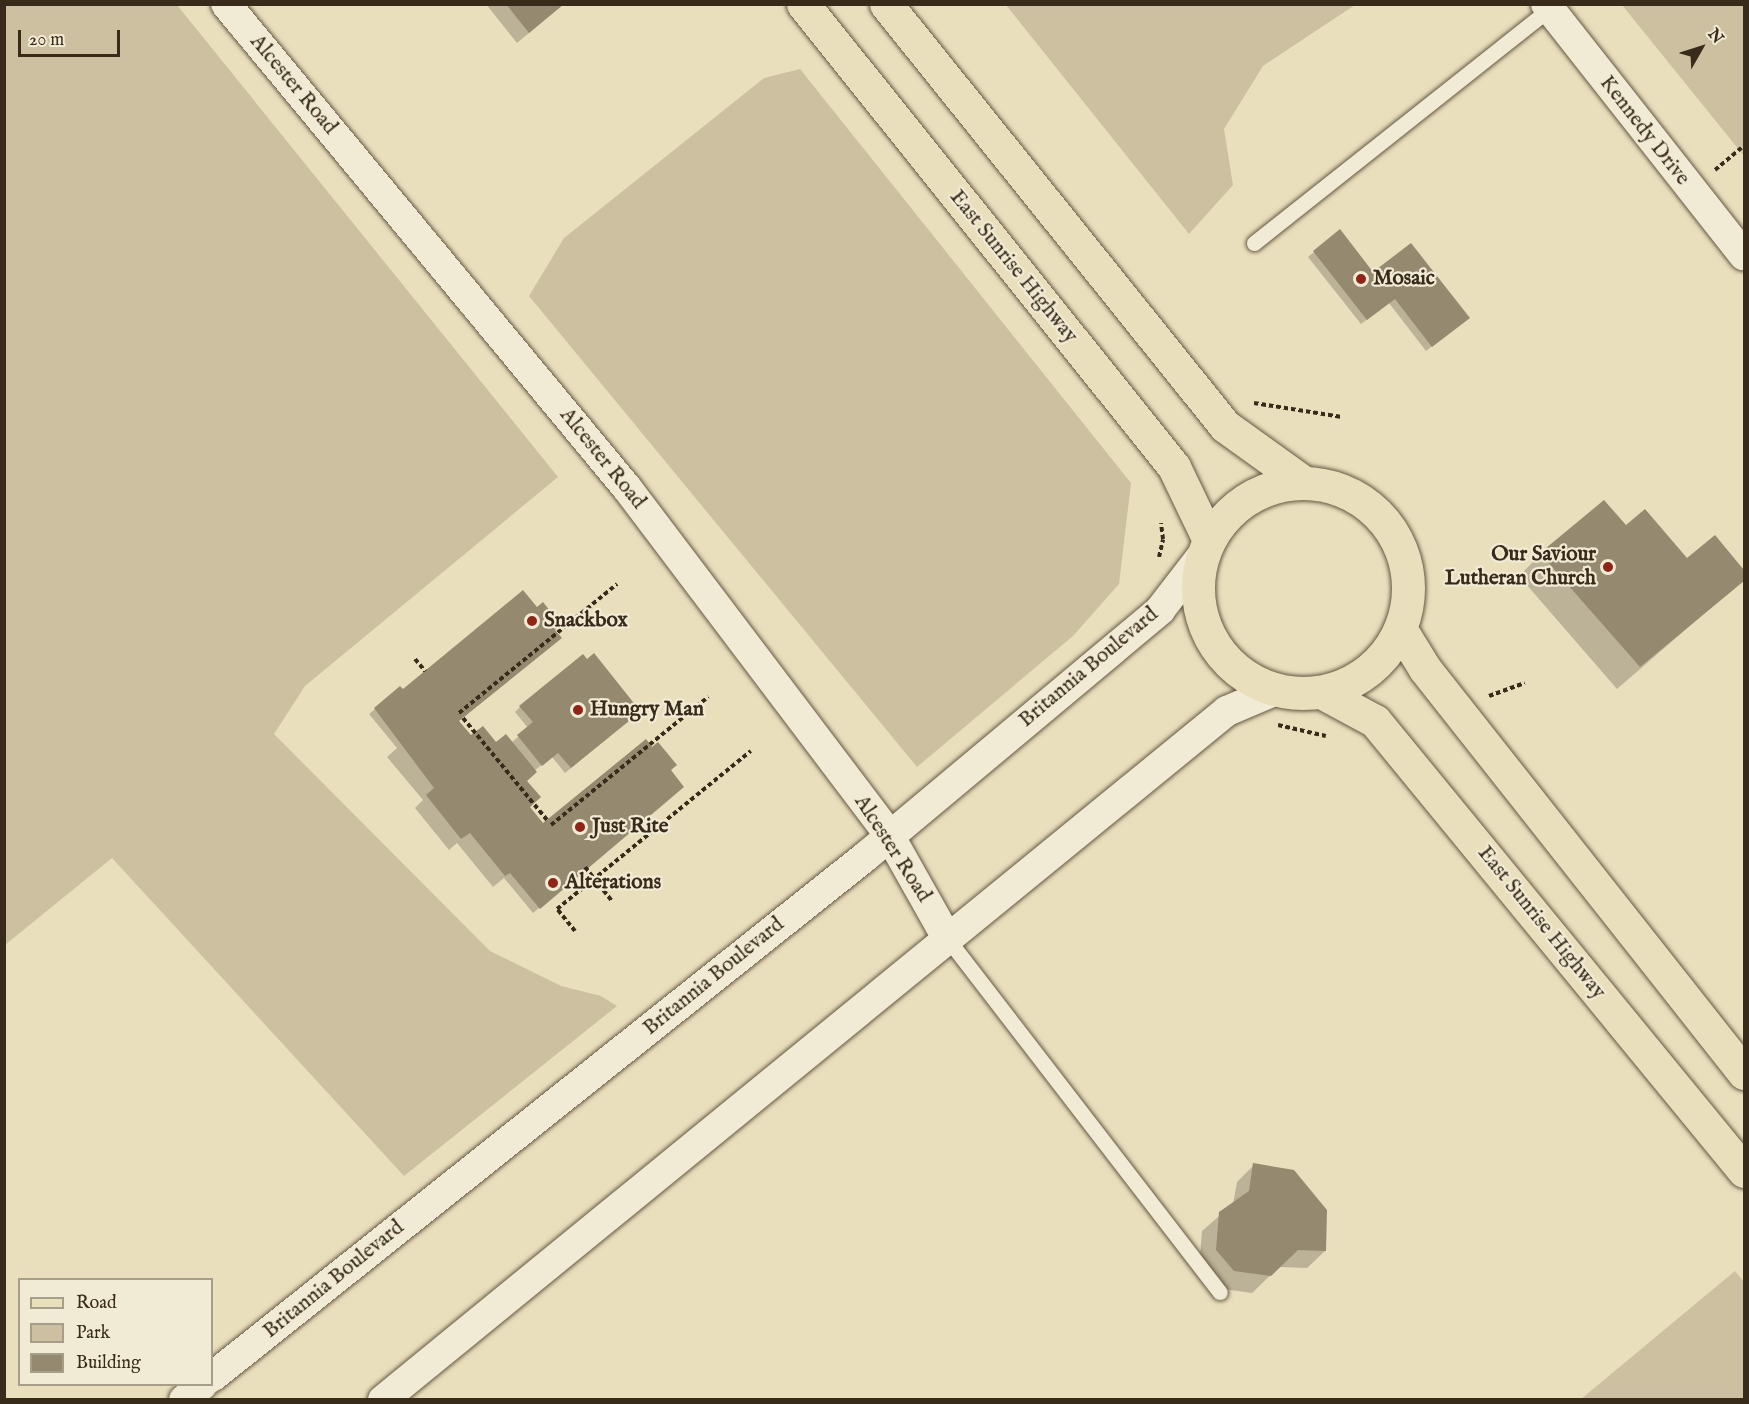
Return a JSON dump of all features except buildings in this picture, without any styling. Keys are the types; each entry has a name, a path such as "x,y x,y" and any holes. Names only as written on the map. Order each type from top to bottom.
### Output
{"main road":[{"name":"East Sunrise Highway","path":"803,4 1174,467 1204,548"},
{"path":"886,4 1225,426 1303,482 1348,493 1385,522 1406,564 1409,597 1401,630 1383,659 1356,681 1323,693 1274,691 1226,662 1199,614 1204,548 1232,509 1265,488 1303,482"},
{"path":"1401,630 1425,669 1744,1072"},
{"name":"East Sunrise Highway","path":"1323,693 1375,721 1744,1172"}],"street":[{"name":"Alcester Road","path":"226,4 627,488 889,835 947,938"},
{"name":"Kennedy Drive","path":"1547,7 1744,256"},
{"name":"Britannia Boulevard","path":"213,1376 889,835 1160,610 1204,548"},
{"path":"383,1400 1227,711 1274,691"},
{"path":"184,1400 200,1386"}],"lane":[{"path":"1254,243 1547,7"},
{"path":"947,938 1220,1292"}],"path":[{"path":"459,713 617,584"},
{"path":"415,659 424,671"},
{"path":"551,825 708,697"},
{"path":"463,718 547,820"},
{"path":"575,931 557,909 751,751"},
{"path":"585,867 612,901"}],"green space":[{"path":"5,4 177,5 558,477 305,686 274,734 490,951 561,986 601,996 617,1006 404,1176 112,858 5,945"},
{"path":"1006,5 1355,5 1263,66 1224,129 1233,185 1189,234"},
{"path":"1622,5 1744,5 1744,156"},
{"path":"800,69 1131,483 1119,584 1073,636 917,767 529,296 564,238 764,78"},
{"path":"1735,1271 1744,1282 1744,1399 1581,1399"}],"place":[{"name":"Mosaic","path":"1361,279"},
{"name":"Our Saviour Lutheran Church","path":"1608,567"},
{"name":"Snackbox","path":"532,621"},
{"name":"Hungry Man","path":"578,710"},
{"name":"Just Rite","path":"580,827"},
{"name":"Alterations","path":"553,883"}]}
